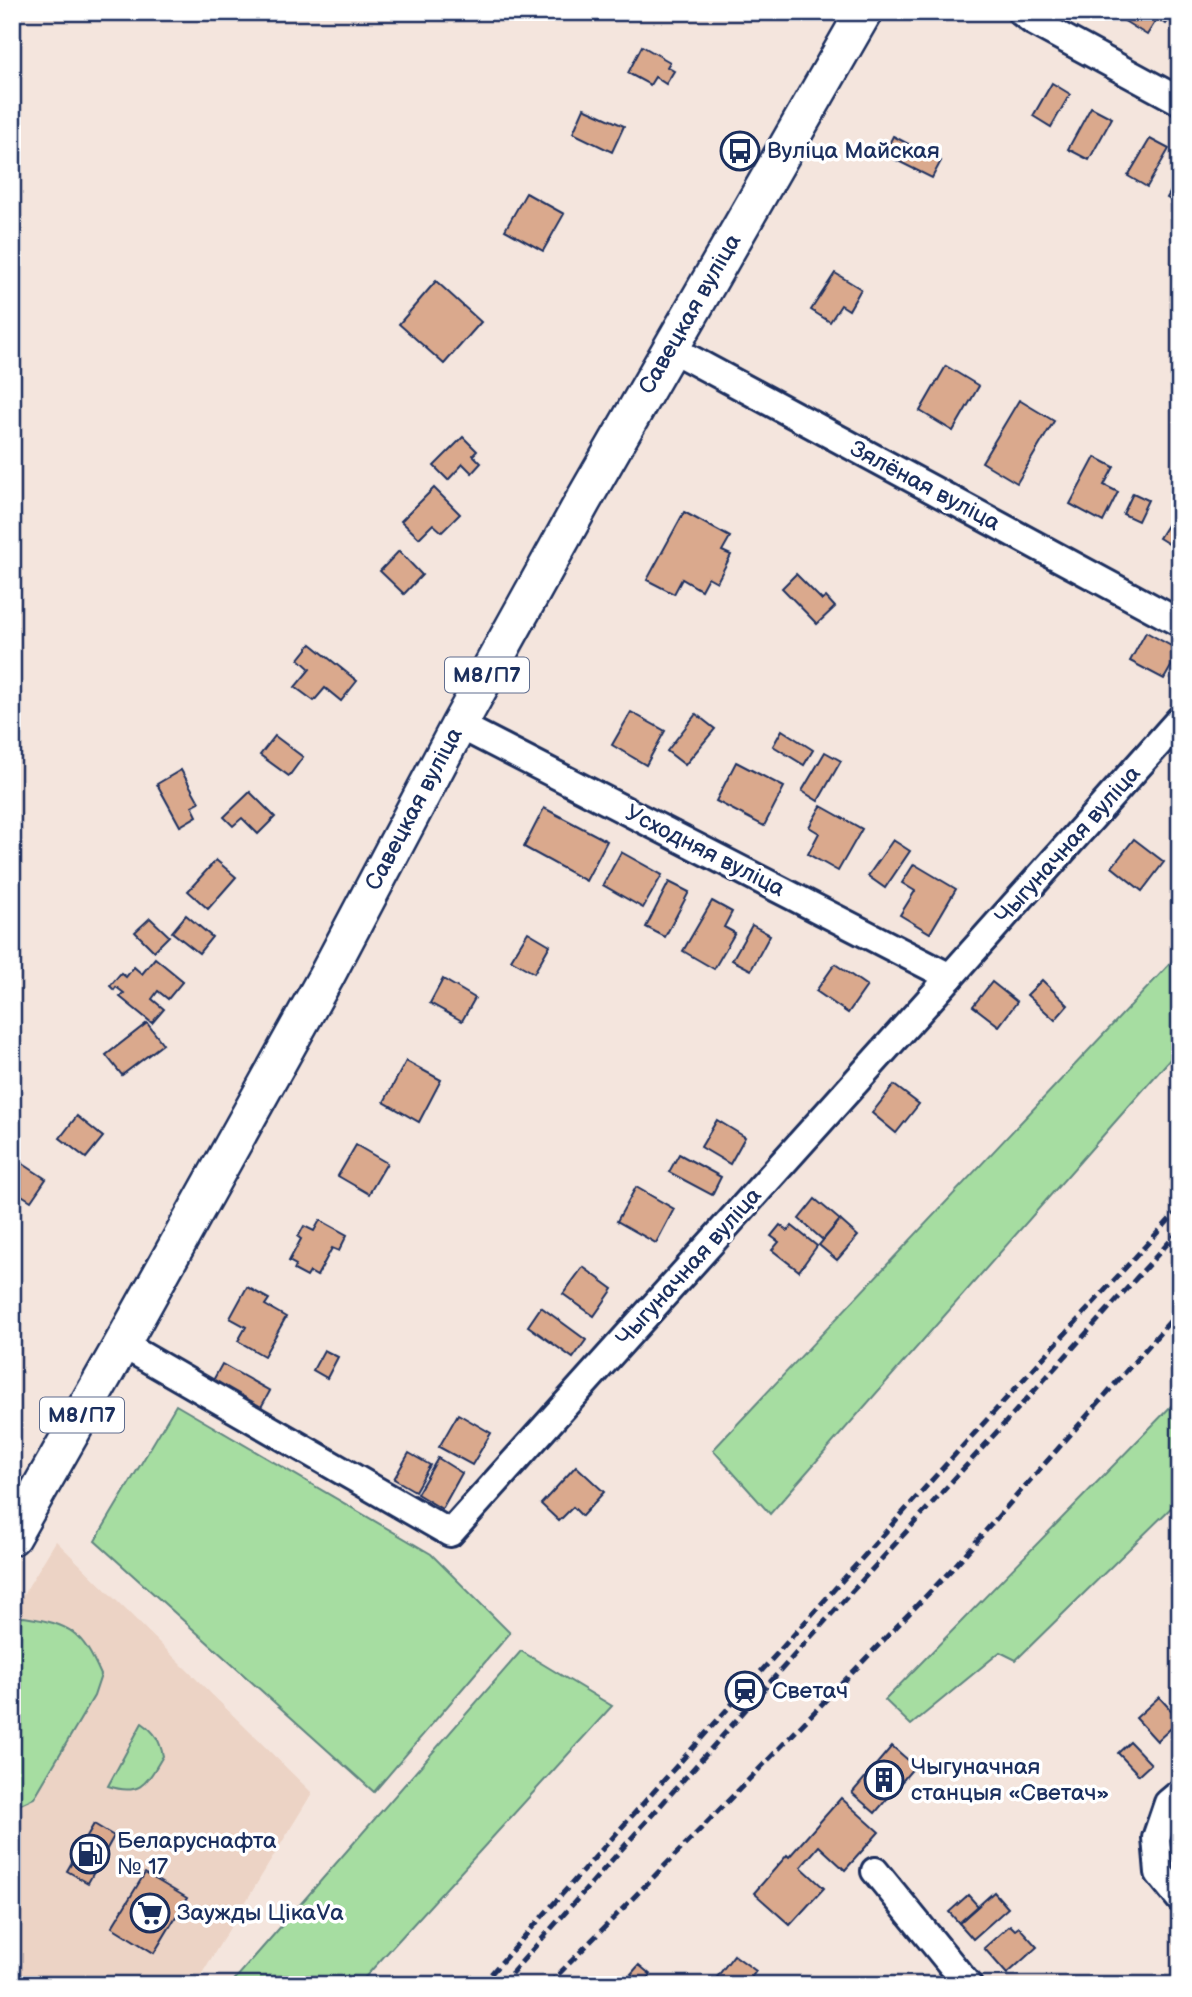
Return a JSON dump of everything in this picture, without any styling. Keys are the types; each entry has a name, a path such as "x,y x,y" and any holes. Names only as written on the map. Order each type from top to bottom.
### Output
{"main road":[{"name":"Савецкая вуліца","path":"12,1537 327,975 459,724 583,501 864,12"}],"street":[{"path":"1021,12 1034,22 1180,101"},
{"name":"Зялёная вуліца","path":"670,348 1180,622"},
{"name":"Чыгуначная вуліца","path":"122,1345 450,1533 1180,719"},
{"name":"Усходняя вуліца","path":"459,724 950,977"},
{"path":"1174,1798 1156,1838 1159,1873 1180,1899"},
{"path":"875,1871 968,1985"}],"shaded area":[{"path":"56,1541 312,1793 195,1985 12,1985 12,1613"}],"green space":[{"path":"1180,953 1180,1048 770,1514 713,1450"},
{"path":"1180,1397 1180,1499 1016,1660 1000,1652 911,1725 885,1700"},
{"path":"176,1405 431,1554 510,1633 374,1792 95,1541"},
{"path":"24,1617 53,1623 73,1632 88,1649 101,1675 94,1696 34,1798 12,1808 12,1618"},
{"path":"521,1651 612,1706 358,1985 230,1985"},
{"path":"142,1723 156,1737 163,1756 142,1785 129,1790 108,1786"}],"building":[{"path":"1174,12 1166,24 1157,19 1147,35 1113,14"},
{"path":"642,46 670,62 667,67 674,71 666,84 655,77 650,85 628,73"},
{"path":"1052,83 1070,94 1051,127 1033,116"},
{"path":"1091,107 1112,118 1089,160 1068,149"},
{"path":"584,108 624,126 612,152 573,133"},
{"path":"893,136 941,161 932,178 884,154"},
{"path":"1150,139 1169,149 1147,187 1128,176"},
{"path":"1180,175 1180,206 1167,198"},
{"path":"526,193 564,214 543,251 505,230"},
{"path":"835,273 861,289 849,310 841,305 830,322 811,310"},
{"path":"436,281 481,322 444,364 399,324"},
{"path":"946,366 979,386 953,431 920,411"},
{"path":"1019,400 1054,421 1017,483 982,462"},
{"path":"463,437 477,451 473,455 481,463 472,473 463,464 448,480 434,466"},
{"path":"1095,457 1114,467 1104,485 1118,492 1103,522 1070,504"},
{"path":"434,488 460,514 442,532 433,524 419,538 401,521"},
{"path":"1133,493 1148,500 1138,521 1123,514"},
{"path":"684,512 730,537 722,551 731,555 717,582 708,577 701,590 682,579 674,594 647,580"},
{"path":"1174,514 1180,518 1180,551 1159,538"},
{"path":"399,551 422,575 404,594 380,571"},
{"path":"796,574 822,600 826,597 835,607 817,624 782,588"},
{"path":"1146,632 1180,651 1164,679 1130,661"},
{"path":"311,644 357,681 341,701 325,688 314,701 295,687 310,669 299,659"},
{"path":"631,712 665,731 646,765 612,745"},
{"path":"696,714 715,729 685,765 667,751"},
{"path":"782,730 813,750 804,765 773,746"},
{"path":"275,736 303,757 289,776 260,755"},
{"path":"825,752 841,761 818,801 802,791"},
{"path":"736,762 784,787 764,826 716,801"},
{"path":"181,770 199,802 192,806 197,816 180,826 157,784"},
{"path":"250,792 275,817 258,834 242,818 233,826 224,817"},
{"path":"821,806 862,829 838,871 808,854 819,833 809,827"},
{"path":"544,808 607,841 586,881 524,847"},
{"path":"1134,839 1164,862 1142,891 1112,867"},
{"path":"893,840 910,851 885,888 868,876"},
{"path":"621,852 662,875 643,908 603,885"},
{"path":"216,860 236,877 208,909 188,891"},
{"path":"914,864 956,889 930,933 900,915 915,891 902,883"},
{"path":"669,882 689,892 665,937 646,927"},
{"path":"712,901 732,912 724,927 735,933 714,969 683,951"},
{"path":"186,915 212,937 199,953 172,932"},
{"path":"150,918 169,936 154,951 135,932"},
{"path":"752,925 770,935 751,970 732,960"},
{"path":"528,932 550,945 534,973 511,960"},
{"path":"155,958 183,981 168,999 158,991 152,999 164,1009 152,1023 120,997 124,993 110,986 121,973 126,977 134,967 142,974"},
{"path":"835,964 867,986 848,1013 816,991"},
{"path":"443,979 475,998 462,1021 430,1003"},
{"path":"1042,980 1068,1005 1055,1020 1027,995"},
{"path":"992,982 1017,1002 999,1026 973,1006"},
{"path":"147,1023 163,1044 122,1075 106,1055"},
{"path":"406,1061 441,1080 419,1122 384,1102"},
{"path":"894,1085 919,1104 896,1133 872,1113"},
{"path":"77,1116 103,1137 86,1158 60,1138"},
{"path":"717,1120 745,1137 730,1164 701,1147"},
{"path":"356,1145 387,1163 369,1194 338,1176"},
{"path":"679,1154 721,1177 712,1195 669,1172"},
{"path":"17,1160 46,1179 31,1201 12,1189 12,1167"},
{"path":"636,1187 674,1209 656,1243 617,1221"},
{"path":"815,1199 840,1220 823,1240 799,1219"},
{"path":"320,1220 347,1235 339,1251 332,1248 317,1276 310,1272 307,1277 294,1270 296,1265 289,1261 301,1239 298,1237 304,1226 314,1231"},
{"path":"840,1220 858,1236 837,1260 819,1245"},
{"path":"780,1225 788,1231 792,1226 817,1246 799,1271 772,1250 779,1242 771,1236"},
{"path":"583,1267 613,1289 594,1316 563,1294"},
{"path":"247,1287 269,1299 265,1305 286,1317 264,1356 238,1341 246,1327 230,1318"},
{"path":"541,1307 586,1340 573,1358 528,1326"},
{"path":"324,1350 338,1357 327,1378 313,1370"},
{"path":"222,1364 270,1391 259,1411 211,1384"},
{"path":"458,1414 491,1433 472,1465 439,1447"},
{"path":"409,1453 430,1465 415,1491 394,1479"},
{"path":"438,1458 462,1473 442,1509 417,1494"},
{"path":"576,1466 604,1492 582,1516 573,1507 559,1521 541,1504"},
{"path":"1159,1697 1180,1720 1157,1741 1136,1718"},
{"path":"1130,1742 1151,1764 1139,1775 1118,1753"},
{"name":"Чыгуначная станцыя «Светач»","path":"892,1746 915,1766 875,1813 852,1793"},
{"path":"841,1798 879,1832 845,1870 819,1846 801,1867 824,1888 790,1925 754,1893"},
{"path":"94,1824 114,1836 88,1883 67,1871"},
{"name":"Заужды ЦікаVа","path":"145,1873 187,1898 154,1953 112,1927"},
{"path":"994,1892 1008,1908 973,1939 959,1923"},
{"path":"968,1895 978,1906 959,1923 949,1912"},
{"path":"1010,1925 1015,1930 1019,1927 1037,1947 1007,1974 984,1948"},
{"path":"734,1955 756,1971 746,1985 711,1985"},
{"path":"639,1965 651,1975 643,1984 631,1974"}],"railway":[{"path":"481,1985 940,1471 1180,1208"},
{"path":"501,1985 788,1662 1180,1230"},
{"path":"548,1985 952,1569 1180,1310"}],"place":[{"name":"Вуліца Майская","path":"740,151"},
{"name":"Светач","path":"745,1691"},
{"name":"Чыгуначная станцыя «Светач»","path":"884,1780"},
{"name":"Беларуснафта № 17","path":"90,1854"},
{"name":"Заужды ЦікаVа","path":"150,1913"}]}
